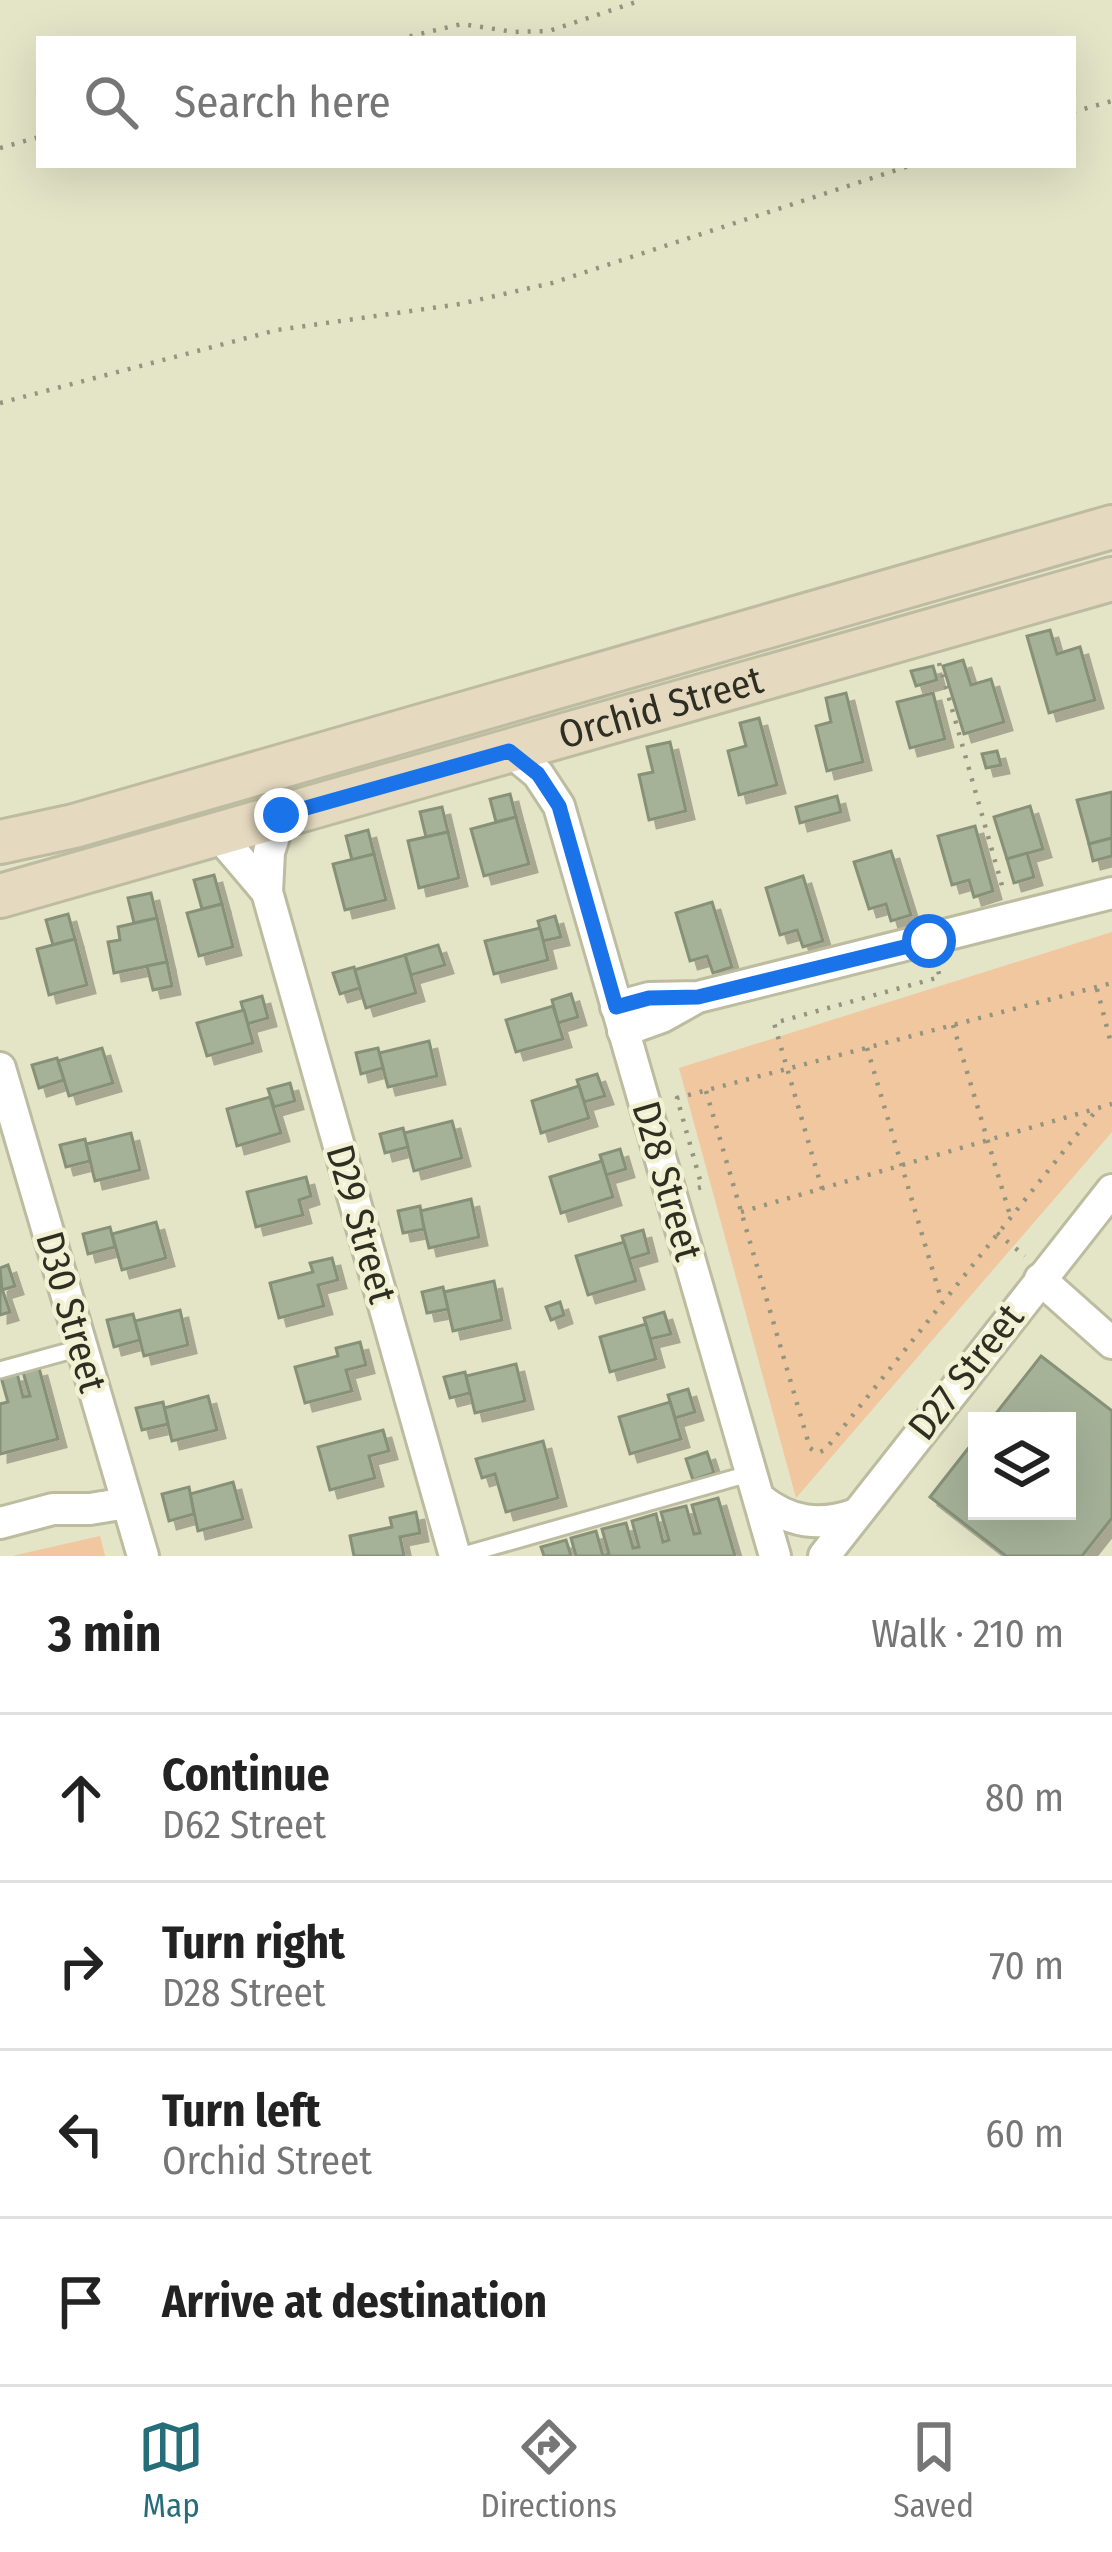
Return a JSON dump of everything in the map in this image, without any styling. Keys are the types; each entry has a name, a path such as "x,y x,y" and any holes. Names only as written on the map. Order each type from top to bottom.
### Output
{"street":[{"name":"Orchid Street","path":"0,842 74,826 1112,526"},
{"name":"Orchid Street","path":"0,896 1112,579"},
{"name":"D28 Street","path":"559,806 561,768 575,732"},
{"name":"D28 Street","path":"509,751 538,774 559,806 775,1556"},
{"name":"D29 Street","path":"281,815 269,852 267,892 457,1556"},
{"path":"0,872 56,854 68,842 74,826"},
{"name":"D29 Street","path":"217,832 267,892"},
{"path":"620,1019 649,998 698,997 1112,893"},
{"name":"D30 Street","path":"0,1068 142,1556"},
{"name":"D27 Street","path":"824,1556 1112,1190"},
{"path":"1043,1275 1112,1343"},
{"path":"756,1486 774,1510 806,1522 856,1514"},
{"path":"0,1523 53,1509 90,1509 123,1489"}],"lane":[{"path":"0,1370 80,1348"},
{"path":"457,1556 756,1486"}],"path":[{"path":"411,36 462,24 514,32 549,31 642,0"},
{"path":"1076,111 1112,100"},
{"path":"0,148 36,138"},
{"path":"0,403 277,330 460,304 552,284 903,168"},
{"path":"937,655 1004,895"},
{"path":"822,1189 774,1023 940,976 929,941"},
{"path":"671,1194 702,1186 677,1098 1112,983"},
{"path":"1097,987 1112,1045"},
{"path":"953,1025 1010,1216"},
{"path":"867,1048 942,1302"},
{"path":"706,1091 812,1451 825,1450 1099,1108"},
{"path":"741,1212 1112,1104"},
{"path":"997,1233 1043,1275"}],"shaded area":[{"path":"1112,932 1112,1132 796,1498 679,1068"},
{"path":"100,1536 105,1556 12,1556"}],"building":[{"path":"1050,630 1057,654 1080,647 1095,700 1049,713 1027,636"},
{"path":"963,660 971,685 991,679 1004,722 964,734 943,666"},
{"path":"933,666 937,680 916,686 911,671"},
{"path":"846,693 863,762 827,771 816,726 831,722 826,698"},
{"path":"933,693 945,739 910,748 897,702"},
{"path":"759,718 777,785 739,795 728,751 746,746 740,723"},
{"path":"670,742 686,811 649,820 639,775 653,772 647,747"},
{"path":"997,751 1001,765 986,768 982,754"},
{"path":"1112,792 1112,838 1089,844 1077,800"},
{"path":"510,794 516,817 496,822 490,799"},
{"path":"837,796 841,812 800,823 796,807"},
{"path":"1030,806 1043,849 1007,859 994,817"},
{"path":"442,807 448,832 426,837 420,812"},
{"path":"516,817 529,864 484,876 471,829"},
{"path":"975,826 993,891 974,897 969,880 952,885 938,836"},
{"path":"368,830 374,854 352,860 346,836"},
{"path":"448,832 459,878 419,888 408,841"},
{"path":"1112,838 1112,856 1093,861 1089,844"},
{"path":"891,851 911,915 891,921 886,904 869,909 854,862"},
{"path":"1027,853 1034,877 1014,883 1007,859"},
{"path":"374,854 386,900 345,910 333,864"},
{"path":"214,875 222,904 202,909 194,880"},
{"path":"803,876 823,941 803,947 797,930 780,935 766,888"},
{"path":"151,893 157,918 134,923 128,898"},
{"path":"712,902 732,967 713,973 707,956 690,961 676,913"},
{"path":"222,904 233,947 199,956 187,913"},
{"path":"68,914 75,939 53,945 46,920"},
{"path":"555,916 561,937 543,941 538,921"},
{"path":"157,918 167,962 114,973 108,942 120,940 118,927"},
{"path":"540,928 548,960 494,974 485,941"},
{"path":"75,939 87,985 49,995 37,949"},
{"path":"438,945 445,965 411,975 405,955"},
{"path":"405,955 416,993 366,1008 354,970"},
{"path":"167,962 172,986 153,990 147,966"},
{"path":"354,967 360,988 340,994 333,973"},
{"path":"571,994 578,1017 558,1023 552,1000"},
{"path":"262,996 268,1018 247,1024 241,1002"},
{"path":"553,1006 563,1039 516,1052 506,1020"},
{"path":"244,1010 253,1043 207,1056 197,1023"},
{"path":"429,1041 437,1076 388,1087 379,1053"},
{"path":"102,1048 113,1083 69,1096 58,1061"},
{"path":"378,1048 383,1068 361,1074 356,1053"},
{"path":"57,1058 64,1080 39,1088 32,1065"},
{"path":"597,1074 605,1096 584,1102 577,1080"},
{"path":"290,1083 295,1101 274,1107 268,1089"},
{"path":"579,1086 589,1118 541,1133 532,1101"},
{"path":"270,1097 281,1133 237,1146 227,1109"},
{"path":"452,1121 462,1158 414,1171 404,1133"},
{"path":"403,1128 408,1147 385,1153 380,1134"},
{"path":"131,1133 140,1170 95,1181 86,1144"},
{"path":"85,1139 90,1161 66,1167 60,1145"},
{"path":"620,1149 626,1169 606,1175 600,1155"},
{"path":"602,1161 613,1197 561,1213 550,1177"},
{"path":"306,1177 311,1196 299,1200 303,1215 256,1227 247,1192"},
{"path":"471,1199 479,1237 429,1248 420,1211"},
{"path":"420,1206 424,1229 403,1233 398,1211"},
{"path":"156,1222 166,1258 122,1270 112,1234"},
{"path":"110,1227 115,1247 88,1254 83,1234"},
{"path":"643,1230 649,1253 629,1259 622,1236"},
{"path":"624,1242 636,1281 588,1295 576,1256"},
{"path":"332,1258 338,1280 318,1285 324,1306 279,1318 270,1283 313,1272 310,1263"},
{"path":"8,1265 15,1286 2,1290 0,1268"},
{"path":"494,1281 502,1320 453,1331 444,1292"},
{"path":"0,1283 10,1312 0,1315"},
{"path":"443,1287 448,1309 427,1313 422,1292"},
{"path":"560,1302 564,1315 551,1320 546,1307"},
{"path":"180,1310 188,1345 144,1356 135,1321"},
{"path":"664,1312 671,1334 650,1339 644,1318"},
{"path":"133,1314 140,1340 114,1347 107,1320"},
{"path":"646,1324 656,1359 610,1372 600,1337"},
{"path":"360,1342 366,1365 346,1370 352,1391 305,1403 295,1367 338,1356 336,1348"},
{"path":"1041,1356 1112,1411 1112,1518 1082,1556 1006,1556 930,1497 968,1448 968,1520 1076,1520 1076,1412 997,1412"},
{"path":"516,1364 525,1401 475,1413 466,1376"},
{"path":"39,1368 58,1439 0,1454 0,1404 8,1402 1,1377 17,1373 23,1397 30,1396 23,1372"},
{"path":"465,1372 470,1393 450,1398 444,1377"},
{"path":"688,1389 695,1412 675,1418 668,1395"},
{"path":"208,1396 217,1430 172,1441 164,1408"},
{"path":"163,1402 168,1424 142,1430 136,1408"},
{"path":"670,1402 681,1439 630,1454 619,1417"},
{"path":"383,1430 389,1451 369,1456 375,1478 330,1490 318,1447"},
{"path":"543,1441 558,1498 506,1512 495,1474 482,1478 476,1459"},
{"path":"707,1452 714,1473 693,1480 686,1459"},
{"path":"233,1482 243,1519 198,1531 190,1494"},
{"path":"189,1487 194,1514 169,1521 162,1494"},
{"path":"718,1498 735,1556 603,1556 609,1554 602,1529 626,1523 633,1548 639,1547 632,1521 656,1514 663,1542 669,1540 661,1512 686,1506 694,1534 700,1533 692,1505"},
{"path":"416,1512 420,1533 400,1537 404,1556 354,1556 350,1536 392,1527 390,1518"},
{"path":"596,1531 603,1556 576,1556 571,1538"},
{"path":"566,1540 571,1556 544,1556 541,1547"}],"route":[{"path":"281,815 509,751 538,774 559,806 616,1007 649,998 698,997 929,941"}]}
